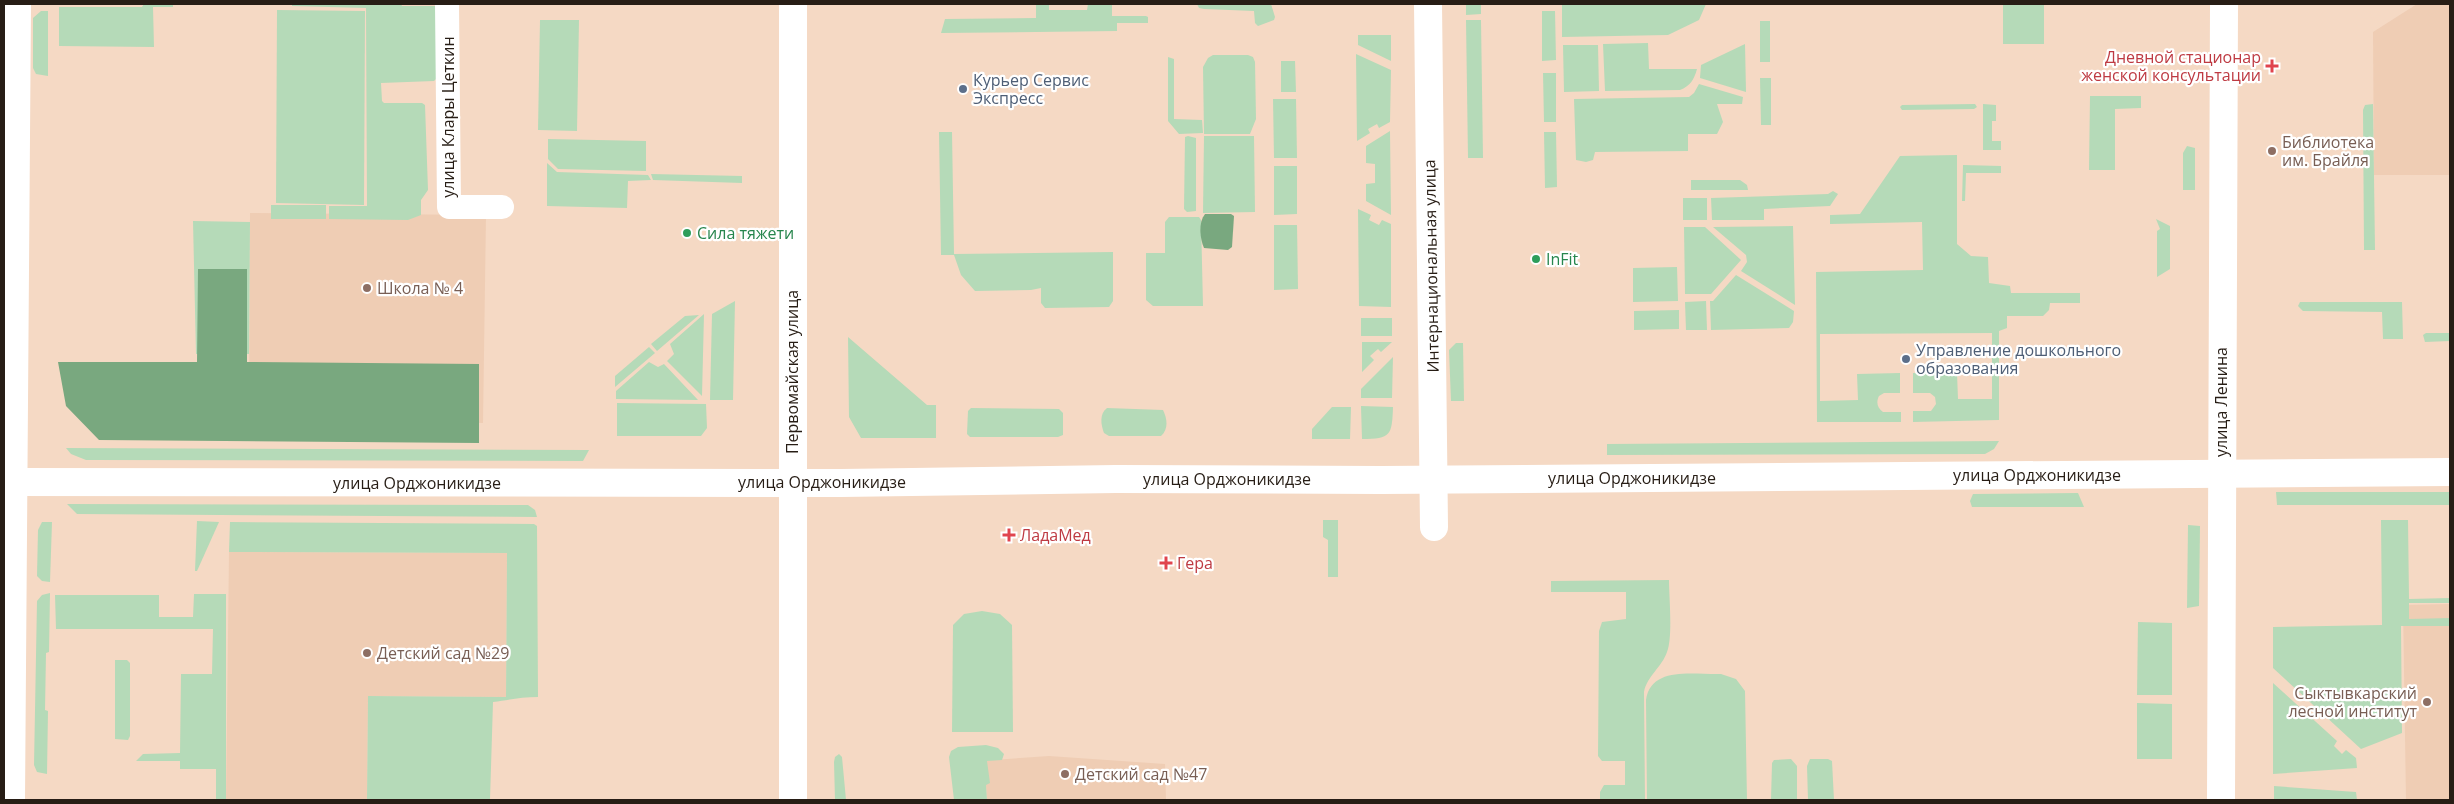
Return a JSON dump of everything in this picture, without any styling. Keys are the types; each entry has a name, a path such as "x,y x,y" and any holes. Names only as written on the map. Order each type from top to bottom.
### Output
{"main road":[{"path":"11,800 9,482 16,4"},
{"name":"Первомайская улица","path":"792,4 793,800"},
{"name":"Интернациональная улица","path":"1428,4 1434,527"},
{"name":"улица Ленина","path":"2221,800 2224,4"},
{"name":"улица Орджоникидзе","path":"9,482 792,482 2450,472"}],"street":[{"name":"улица Клары Цеткин","path":"447,4 449,207 502,207"}],"shaded area":[{"path":"2417,4 2450,4 2450,175 2374,175 2373,32"},
{"name":"Школа № 4","path":"250,213 486,215 483,423 249,419"},
{"name":"Детский сад №29","path":"229,552 507,553 506,697 368,696 367,800 226,800"},
{"name":"Сыктывкарский лесной институт","path":"2450,604 2450,800 2406,800 2403,605"},
{"name":"Детский сад №47","path":"1049,756 1165,764 1166,800 987,800 986,785 963,762"}],"green space":[{"path":"144,4 173,4 173,7 153,7 154,47 59,46 59,7 142,7"},
{"path":"292,4 438,6 436,79 434,81 381,83 382,101 384,103 422,103 425,105 428,190 421,200 421,215 408,220 329,219 329,206 367,206 366,8 292,6"},
{"path":"1036,4 1049,4 1049,10 1087,10 1088,4 1112,4 1112,16 1146,16 1148,17 1148,23 1117,23 1117,31 941,33 945,19 1036,18"},
{"path":"1197,4 1271,4 1275,17 1274,20 1258,26 1255,23 1254,11 1204,9 1199,8"},
{"path":"1466,4 1481,4 1481,14 1466,15"},
{"path":"1706,4 1699,20 1668,35 1562,37 1562,5"},
{"path":"2003,4 2044,4 2044,44 2003,44"},
{"path":"277,10 365,11 364,205 276,203"},
{"path":"41,11 48,11 48,76 36,74 33,68 33,18"},
{"path":"1542,11 1555,11 1556,60 1542,61"},
{"path":"540,20 579,20 577,131 538,130"},
{"path":"1466,20 1481,20 1483,158 1468,158"},
{"path":"1760,21 1770,21 1770,62 1760,62"},
{"path":"1358,35 1391,35 1391,61 1358,45"},
{"path":"1648,43 1649,69 1697,69 1691,82 1680,90 1605,91 1603,44"},
{"path":"1745,44 1746,92 1700,78 1701,65"},
{"path":"1563,45 1598,45 1599,91 1564,92"},
{"path":"1356,54 1391,70 1390,122 1379,128 1377,124 1368,129 1370,133 1357,141"},
{"path":"1213,55 1248,55 1253,57 1255,62 1256,119 1250,134 1204,134 1203,67 1208,58"},
{"path":"1168,57 1174,59 1174,119 1202,120 1203,133 1179,134 1168,121"},
{"path":"1281,61 1295,61 1296,92 1281,92"},
{"path":"1543,73 1556,73 1556,122 1544,122"},
{"path":"1760,78 1771,78 1771,125 1761,125"},
{"path":"1699,84 1743,97 1742,104 1717,104 1723,122 1717,134 1688,134 1688,151 1595,152 1593,160 1586,162 1576,160 1574,99 1689,97 1694,93"},
{"path":"2090,96 2141,96 2141,108 2115,109 2115,170 2089,170"},
{"path":"1273,99 1296,99 1297,158 1274,158"},
{"path":"1975,104 1977,107 1974,109 1902,110 1900,107 1902,105"},
{"path":"1983,104 1996,105 1996,121 1992,121 1992,141 2001,141 2001,150 1983,150"},
{"path":"2373,104 2375,250 2364,250 2363,110 2365,105"},
{"path":"1390,131 1391,215 1366,201 1366,184 1375,183 1375,164 1366,163 1366,146"},
{"path":"939,132 952,132 954,254 1113,252 1113,301 1109,307 1045,308 1041,303 1041,288 1031,290 975,291 961,275 954,255 941,255"},
{"path":"1544,132 1556,132 1557,187 1545,188"},
{"path":"1204,136 1254,136 1255,212 1203,213"},
{"path":"1185,137 1196,138 1196,211 1187,212 1184,209"},
{"path":"548,139 646,141 646,171 558,169 548,159"},
{"path":"2187,146 2195,148 2195,190 2183,190 2183,153"},
{"path":"1957,155 1957,244 1971,256 1988,257 1989,283 2010,286 2011,293 2080,293 2080,303 2050,303 2049,310 2043,316 2007,316 2007,328 1999,331 1999,420 1913,422 1913,411 1931,411 1936,404 1935,397 1930,393 1913,393 1913,373 1957,373 1958,399 1992,399 1992,333 1820,334 1820,401 1858,400 1857,374 1900,373 1900,393 1884,393 1879,396 1877,403 1879,409 1883,412 1901,412 1901,422 1817,422 1816,272 1923,270 1922,222 1830,224 1830,215 1860,214 1900,156"},
{"path":"547,163 557,172 648,175 651,180 628,181 627,208 547,206"},
{"path":"1963,165 2001,166 2001,173 1966,173 1965,201 1962,201"},
{"path":"1274,166 1297,166 1297,214 1274,215"},
{"path":"651,174 742,176 742,183 653,180"},
{"path":"1691,180 1740,180 1747,185 1748,190 1691,190"},
{"path":"1833,191 1838,194 1830,206 1764,209 1764,220 1712,220 1711,198 1828,194"},
{"path":"1683,198 1707,198 1707,220 1683,220"},
{"path":"271,205 326,205 326,219 271,219"},
{"path":"1358,209 1371,215 1369,220 1379,225 1382,220 1391,224 1391,307 1359,306"},
{"path":"1205,214 1231,214 1234,216 1232,247 1228,250 1204,248 1200,231 1201,221"},
{"path":"1169,217 1199,217 1201,220 1203,306 1153,306 1146,300 1146,253 1165,253 1165,222"},
{"path":"2156,219 2170,226 2170,269 2157,277 2157,231 2160,229"},
{"path":"193,221 250,222 249,354 196,354"},
{"path":"1274,225 1297,225 1298,289 1274,290"},
{"path":"1793,226 1795,305 1741,271 1747,262 1746,255 1713,227"},
{"path":"1684,227 1705,227 1741,260 1711,294 1685,294"},
{"path":"1677,267 1678,301 1633,302 1633,268"},
{"path":"198,269 247,269 247,362 479,364 479,443 99,440 66,406 58,362 197,362"},
{"path":"1736,275 1794,311 1793,322 1789,328 1711,330 1710,301 1713,301"},
{"path":"735,301 733,400 710,400 712,314"},
{"path":"1706,301 1707,330 1686,330 1685,302"},
{"path":"2300,302 2402,302 2403,339 2383,339 2382,312 2303,311 2298,306"},
{"path":"1679,310 1679,329 1634,330 1634,311"},
{"path":"704,314 702,396 667,361 674,354 670,344"},
{"path":"699,315 657,351 651,344 685,316"},
{"path":"1361,318 1392,318 1392,336 1361,336"},
{"path":"2426,333 2450,333 2450,341 2425,342 2423,335"},
{"path":"848,337 927,405 936,405 936,438 861,438 849,417"},
{"path":"1362,342 1392,342 1381,352 1378,349 1370,356 1374,360 1362,372"},
{"path":"1456,343 1463,343 1464,401 1451,401 1449,350"},
{"path":"649,347 655,353 615,387 615,376"},
{"path":"1393,357 1392,398 1361,398 1361,389"},
{"path":"649,362 658,367 664,364 698,400 616,399 616,391"},
{"path":"617,403 706,404 707,428 701,436 617,436"},
{"path":"1361,406 1393,407 1392,424 1388,433 1379,438 1362,439"},
{"path":"1332,407 1351,407 1350,439 1312,439 1312,429"},
{"path":"971,408 1059,409 1063,413 1063,435 1058,437 970,437 967,434 968,411"},
{"path":"1107,408 1163,410 1166,420 1164,433 1161,436 1109,436 1104,433 1102,423 1104,410"},
{"path":"1999,441 1994,449 1985,454 1607,455 1607,444"},
{"path":"66,448 589,450 583,461 86,460 71,454"},
{"path":"2276,492 2450,492 2450,505 2277,505"},
{"path":"2078,493 2084,507 1972,507 1970,501 1973,494"},
{"path":"67,504 528,505 535,510 537,517 77,514"},
{"path":"1323,520 1338,520 1338,577 1328,577 1328,540 1323,537"},
{"path":"2381,520 2408,520 2409,599 2450,598 2450,603 2409,603 2409,619 2450,618 2450,626 2401,626 2402,733 2361,749 2273,668 2273,627 2382,625"},
{"path":"197,521 219,522 197,571 195,571"},
{"path":"42,522 52,522 50,582 42,581 37,576 38,530"},
{"path":"230,522 534,524 537,526 538,697 493,702 490,800 367,800 368,696 506,697 507,553 229,552"},
{"path":"2188,525 2200,526 2199,606 2187,608"},
{"path":"1669,580 1669,645 1665,657 1648,681 1644,692 1645,800 1600,800 1600,792 1604,785 1625,785 1625,761 1602,761 1598,756 1599,631 1602,622 1626,619 1626,592 1551,592 1551,581"},
{"path":"50,593 49,652 46,653 45,710 48,711 47,774 37,772 34,765 37,601 42,595"},
{"path":"194,594 226,594 226,800 216,800 216,769 180,769 180,761 136,761 143,754 180,753 181,674 212,674 213,629 56,629 55,595 159,595 159,617 193,617"},
{"path":"982,611 1000,614 1012,625 1013,732 952,732 953,625 964,614"},
{"path":"2138,622 2172,623 2172,695 2137,695"},
{"path":"115,660 127,660 130,663 130,736 128,740 115,739"},
{"path":"1676,674 1721,674 1736,679 1745,691 1747,800 1647,800 1646,700 1650,689 1656,681"},
{"path":"2273,683 2337,741 2334,746 2342,754 2346,750 2356,758 2357,768 2273,774"},
{"path":"2137,703 2172,704 2172,759 2137,759"},
{"path":"986,745 998,748 1004,754 1002,760 987,761 990,783 986,785 987,800 954,800 949,757 951,751 958,747"},
{"path":"839,754 842,757 846,800 835,800 834,762 835,757"},
{"path":"1791,759 1797,766 1797,800 1771,800 1772,763 1774,760"},
{"path":"1810,759 1828,759 1832,761 1834,800 1808,800 1807,766"},
{"path":"2274,786 2356,792 2357,800 2274,800"}],"place":[{"name":"Дневной стационар женской консультации","path":"2272,66"},
{"name":"Курьер Сервис Экспресс","path":"963,89"},
{"name":"Библиотека им. Брайля","path":"2272,151"},
{"name":"Сила тяжети","path":"687,233"},
{"name":"InFit","path":"1536,259"},
{"name":"Школа № 4","path":"367,288"},
{"name":"Управление дошкольного образования","path":"1906,359"},
{"name":"ЛадаМед","path":"1009,535"},
{"name":"Гера","path":"1166,563"},
{"name":"Детский сад №29","path":"367,653"},
{"name":"Сыктывкарский лесной институт","path":"2427,702"},
{"name":"Детский сад №47","path":"1065,774"}]}
